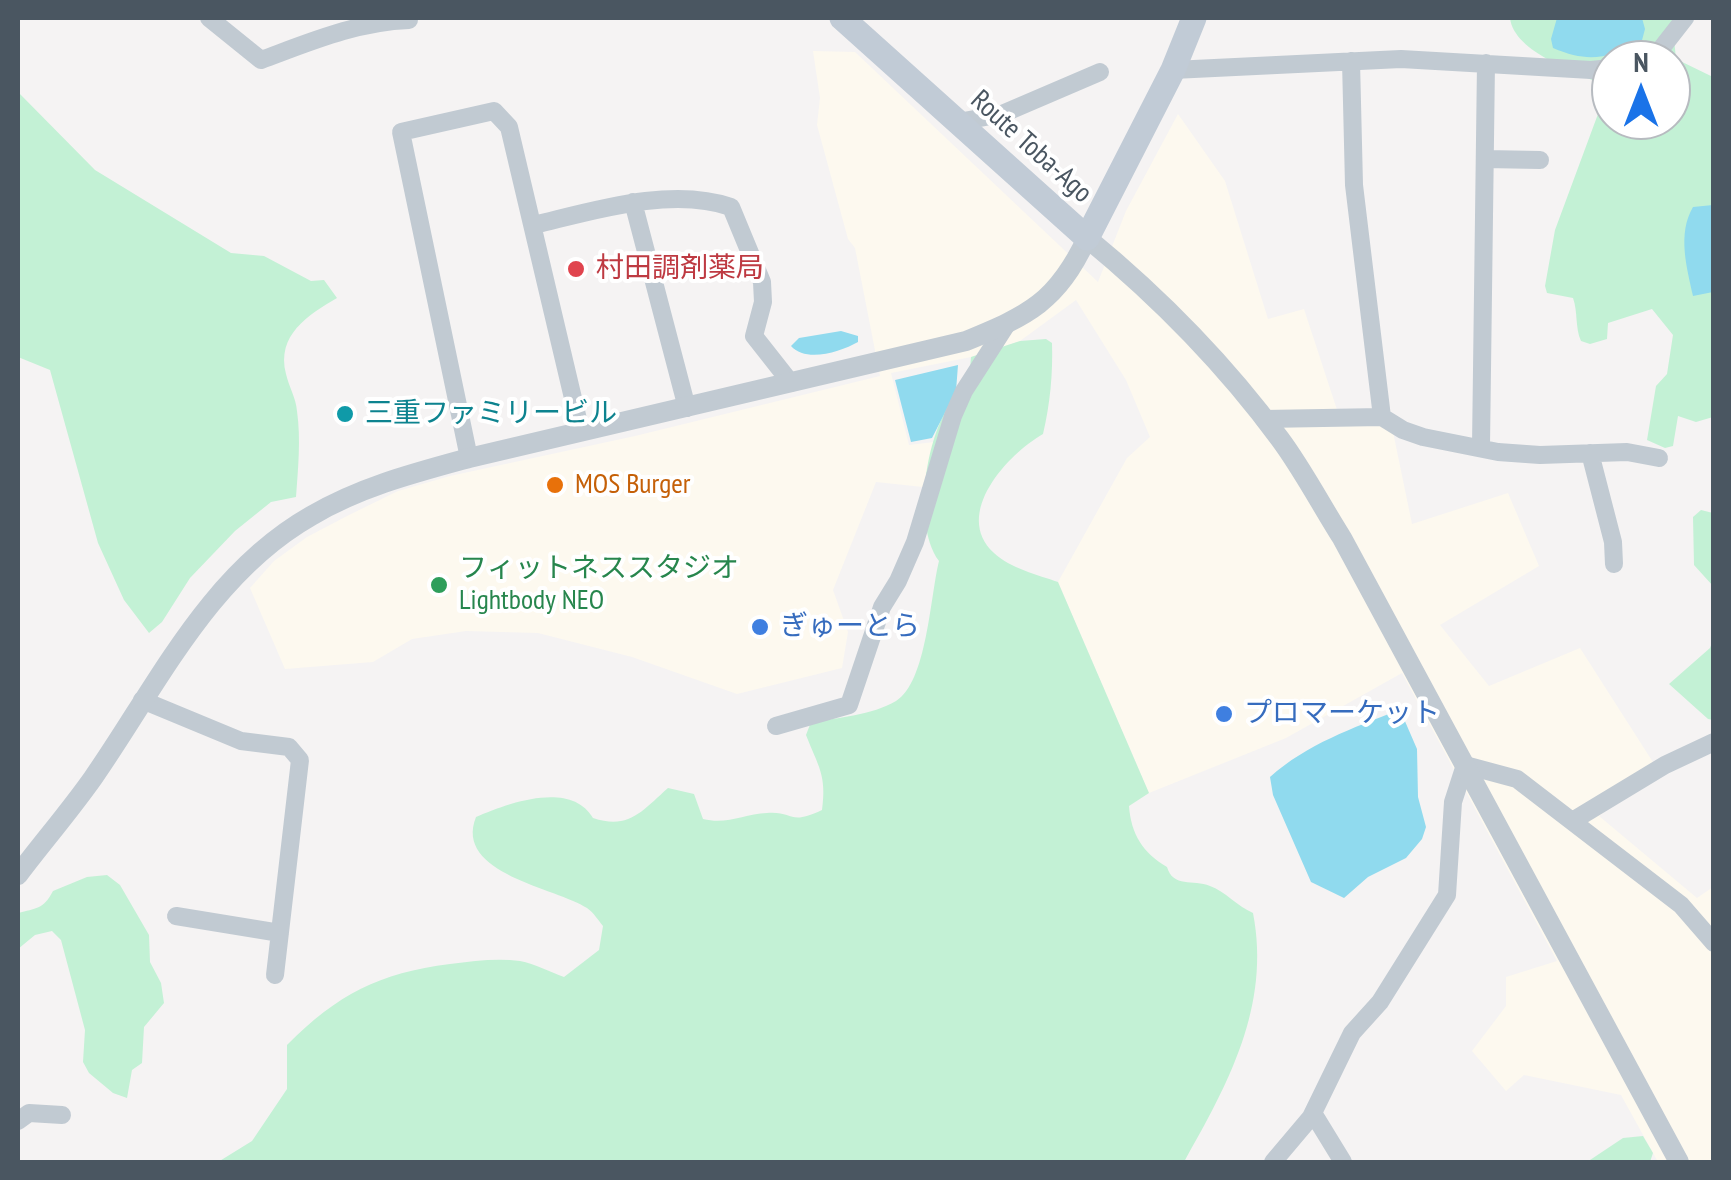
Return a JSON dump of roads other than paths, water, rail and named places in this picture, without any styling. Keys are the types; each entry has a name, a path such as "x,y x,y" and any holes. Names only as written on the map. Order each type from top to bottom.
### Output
{"main road":[{"name":"Route Toba-Ago","path":"842,18 1088,238 1173,70 1194,18"}],"street":[{"path":"209,18 261,60 338,31 374,22 409,20"},
{"path":"1668,40 1685,18"},
{"path":"1173,70 1400,59 1591,70"},
{"path":"1351,61 1354,185 1382,417"},
{"path":"1481,446 1486,63"},
{"path":"958,122 1002,114 1100,72"},
{"path":"468,458 401,132 494,111 509,127 582,432"},
{"path":"1485,159 1540,160"},
{"path":"534,225 632,202 711,200 731,207 762,282 763,302 754,336 791,383"},
{"path":"632,202 687,408"},
{"path":"18,876 92,779 198,619 260,552 308,517 346,496 392,479 468,458 966,342 1007,324 1054,293 1073,268 1088,238 1152,292 1216,358 1281,440 1342,538 1679,1162"},
{"path":"776,726 849,705 882,607 915,542 953,416 964,391 1007,324"},
{"path":"1264,420 1382,417 1423,437 1515,454 1627,452 1659,458"},
{"path":"1590,453 1613,542 1614,564"},
{"path":"142,700 241,741 290,747 300,760 275,975"},
{"path":"1574,820 1665,765 1714,742"},
{"path":"1464,765 1517,779 1681,905 1714,944"},
{"path":"1273,1162 1313,1112 1352,1033 1380,1002 1448,895 1453,802 1464,765"},
{"path":"176,916 280,933"},
{"path":"1313,1112 1343,1162"},
{"path":"18,1121 29,1114 62,1115"}],"water":[{"path":"1557,18 1642,18 1645,29 1642,40 1591,40 1591,57 1553,48 1551,39"},
{"path":"1713,205 1713,292 1693,296 1685,228 1693,207"},
{"path":"841,331 858,336 858,342 814,355 791,346 799,338"},
{"path":"958,365 956,391 932,438 911,442 895,380"},
{"path":"1399,710 1405,712 1404,719 1417,749 1418,797 1426,827 1422,839 1406,858 1368,877 1344,898 1311,882 1273,795 1270,777 1315,746"}],"place":[{"name":"村田調剤薬局","path":"576,269"},
{"name":"三重ファミリービル","path":"345,414"},
{"name":"MOS Burger","path":"555,485"},
{"name":"フィットネススタジオ Lightbody NEO","path":"439,585"},
{"name":"ぎゅーとら","path":"760,627"},
{"name":"プロマーケット","path":"1224,714"}]}
